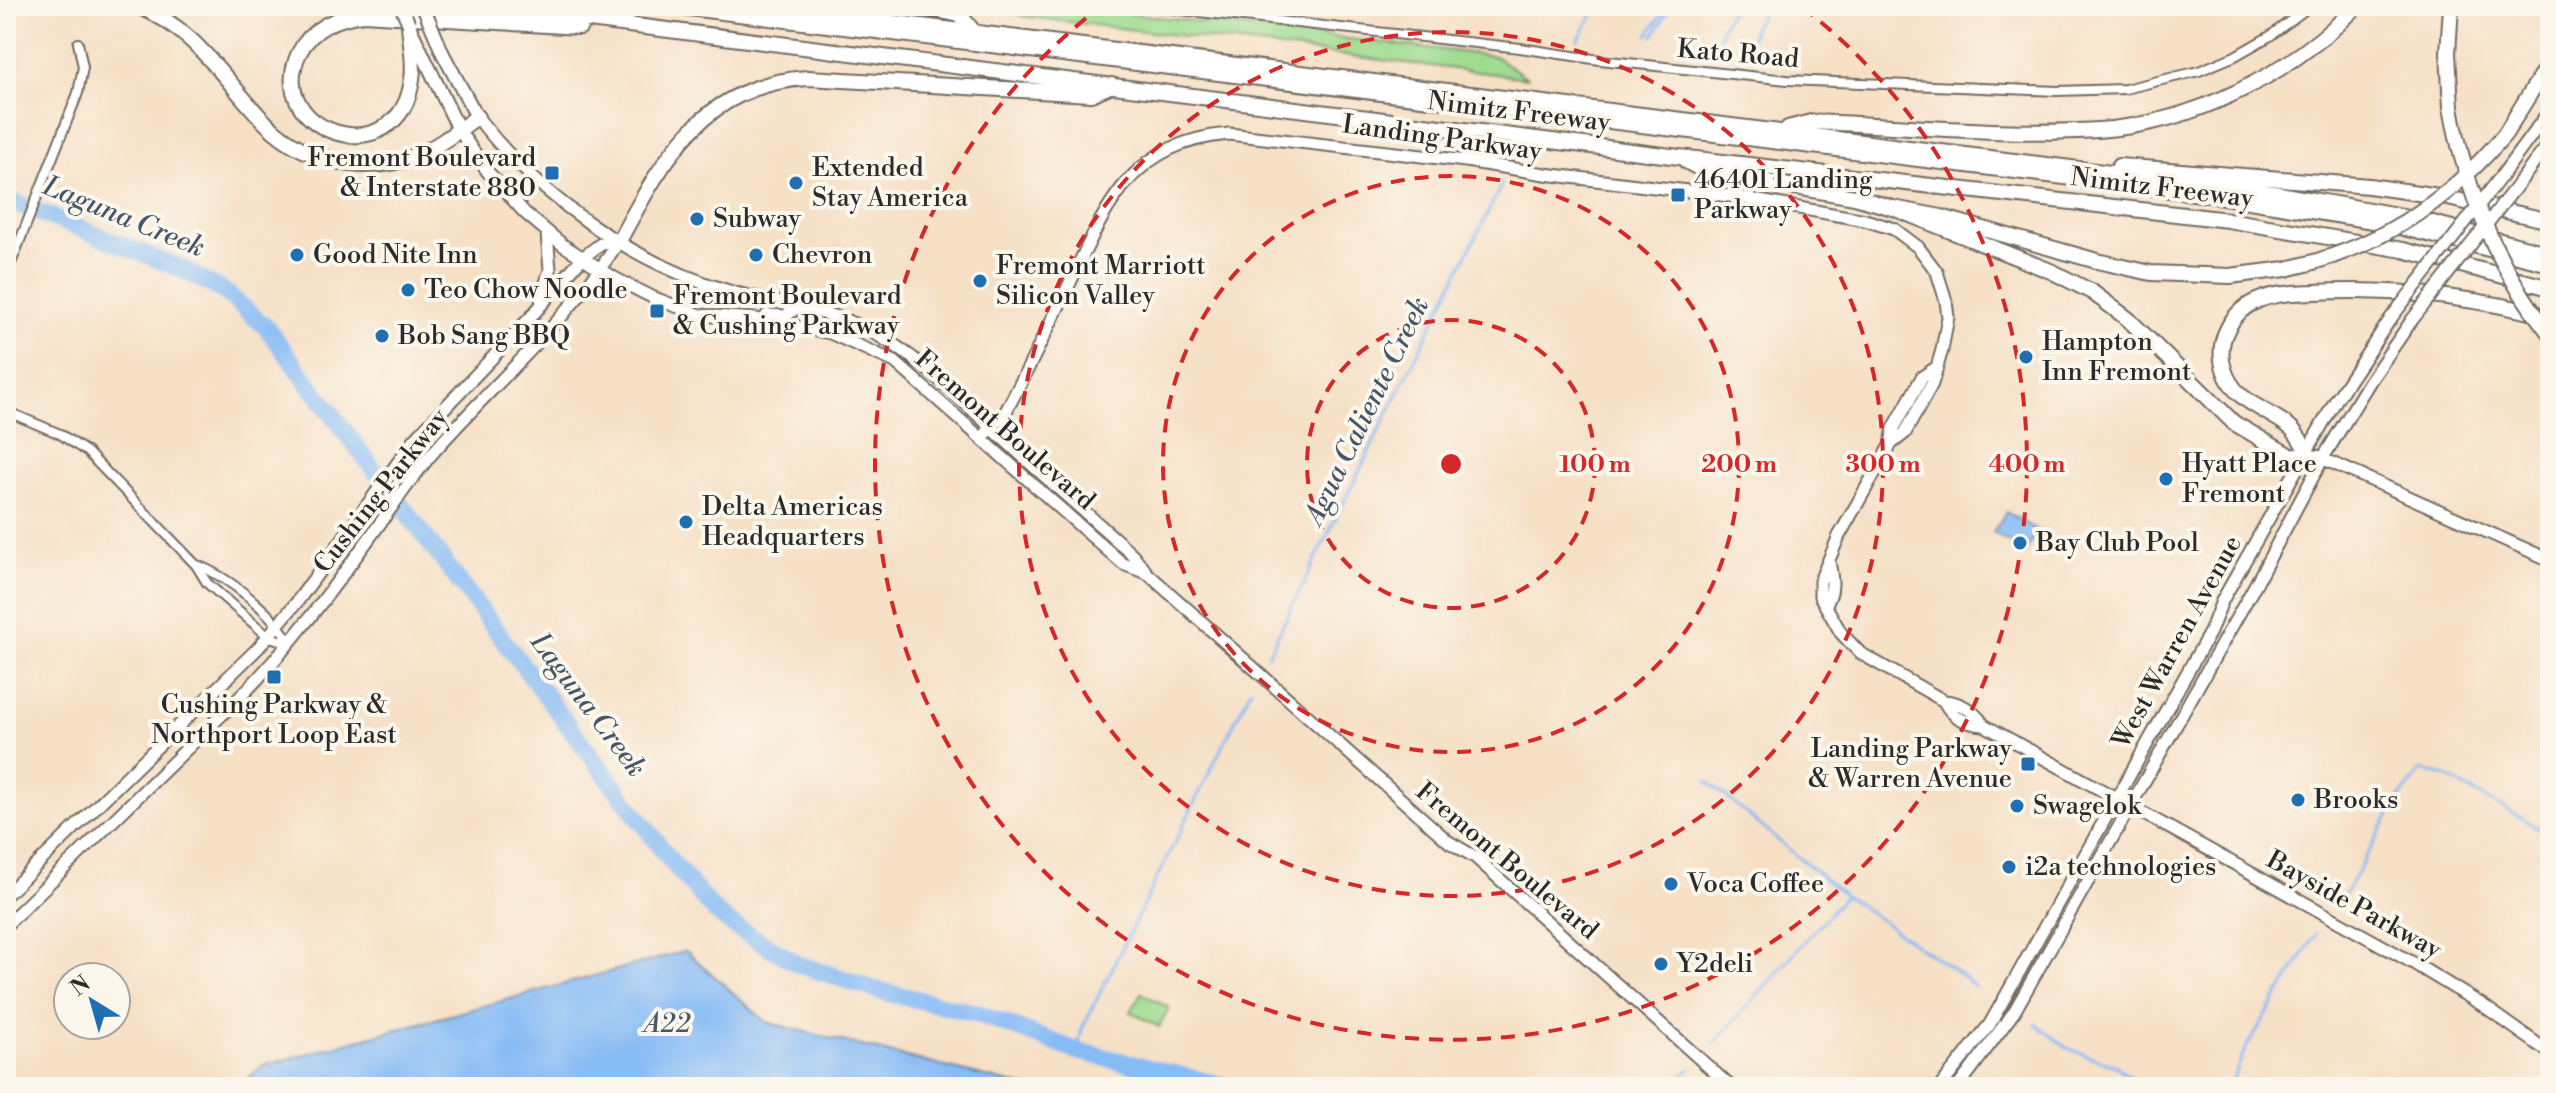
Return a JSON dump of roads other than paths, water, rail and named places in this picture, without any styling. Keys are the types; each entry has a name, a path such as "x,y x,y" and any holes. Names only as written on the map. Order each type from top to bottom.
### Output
{"highway":[{"path":"138,6 175,26 200,46 276,133 334,162 363,165 392,163 415,155 477,117"},
{"name":"Nimitz Freeway","path":"477,6 1679,157 2269,225 2416,252 2550,288"},
{"path":"673,6 2218,196 2379,222 2550,264"},
{"name":"Nimitz Freeway","path":"759,6 2092,169 2368,208 2462,229 2550,254"},
{"path":"917,6 960,15 973,31"},
{"path":"1779,131 1811,122 2038,131 2098,130 2152,121 2208,104 2264,78 2311,47 2357,6"},
{"path":"2451,6 2448,53 2451,107 2461,160 2485,228 2515,285 2550,334"},
{"path":"409,24 419,61 401,110 378,131 363,135 348,137 320,126 301,105 294,90 296,63 309,38 321,27 341,17 363,14 694,32"},
{"path":"1679,157 1706,172 1855,197 2151,273 2230,276 2286,269 2343,253 2395,229 2451,191 2505,134 2550,61"},
{"path":"619,241 680,140 716,107 760,85 784,79 808,78 1091,94 1113,85"},
{"path":"2092,169 2128,165 2333,181 2439,196 2550,221"},
{"path":"1893,208 2053,272 2092,292 2128,319 2234,423 2292,457 2316,456"},
{"path":"2316,456 2292,429 2238,393 2224,370 2222,342 2227,329 2246,307 2275,296 2367,291 2468,300 2550,317"}],"main road":[{"path":"401,6 409,24"},
{"name":"Fremont Boulevard","path":"423,6 443,54 477,117 506,153 561,202 619,241 706,283 852,323 918,362 1133,555 1147,573 1449,842 1475,857 1731,1087"},
{"name":"Fremont Boulevard","path":"419,61 459,130 505,192 547,233 582,258 654,298 682,309 711,316 755,319 814,329 895,362 1123,564 1147,573"},
{"name":"West Warren Avenue","path":"1958,1087 2014,1012 2253,589 2345,387 2391,318 2550,110"},
{"name":"Landing Parkway","path":"982,438 1005,413 1100,220 1127,179 1142,165 1173,146 1210,136 1229,134 1466,161 1545,174 1738,197 1881,224 1906,236 1937,272 1948,317 1932,384 1905,433 1891,444 1839,536 1828,562 1833,578 1832,595 1826,604 1834,623 1860,653 1944,701 1955,701 1977,714 1984,725 2131,804"},
{"name":"West Warren Avenue","path":"1940,1087 1990,1024 2210,632 2222,601 2316,456 2412,320 2550,142"},
{"path":"530,318 548,282 551,261 547,233"},
{"name":"Cushing Parkway","path":"6,895 269,637 398,461 582,258 602,243 619,241"},
{"name":"Cushing Parkway","path":"6,925 250,688 290,643 432,454 549,331 619,241"},
{"path":"755,319 770,314 786,316 799,306"},
{"path":"814,329 821,325 844,328 852,323"},
{"path":"2316,456 2550,560"},
{"name":"Bayside Parkway","path":"2131,804 2451,984 2550,1053"}],"street":[{"name":"Kato Road","path":"1146,6 1787,80 2057,91 2125,89 2199,71 2235,56 2270,36 2310,6"},
{"path":"6,276 82,80 78,43"},
{"path":"6,411 60,434 87,452 196,565 207,583 269,637 290,643"},
{"path":"196,565 215,571 279,624 290,643"}],"water":[{"name":"Bay Club Pool","path":"2006,512 2038,531 2025,553 1993,532"},
{"name":"A22","path":"686,951 766,1022 1026,1087 238,1087 262,1066"}],"waterway":[{"name":"Agua Caliente Creek","path":"1578,40 1598,6"},
{"path":"1648,35 1667,6"},
{"path":"1653,36 1671,6"},
{"path":"1719,41 1722,26 1734,6"},
{"path":"1750,43 1753,28 1766,6"},
{"name":"Agua Caliente Creek","path":"1268,655 1502,184"},
{"name":"Laguna Creek","path":"6,199 182,269 225,292 266,327 671,861 713,910 731,924 798,964 876,990 976,1013 1077,1051 1229,1087"},
{"name":"Agua Caliente Creek","path":"1077,1051 1082,1029 1251,689"},
{"path":"2343,897 2398,800 2421,770 2445,776 2550,834"},
{"path":"1707,781 1845,896"},
{"path":"1714,1044 1845,896 1975,987"},
{"path":"2230,1087 2246,1048 2316,934"},
{"path":"2036,1024 2067,1048 2116,1066 2145,1087"},
{"path":"1676,1087 1690,1069"}],"place":[{"name":"Fremont Boulevard & Interstate 880","path":"552,173"},
{"name":"Extended Stay America","path":"796,183"},
{"name":"46401 Landing Parkway","path":"1678,195"},
{"name":"Subway","path":"697,219"},
{"name":"Good Nite Inn","path":"297,255"},
{"name":"Chevron","path":"756,255"},
{"name":"Fremont Marriott Silicon Valley","path":"980,281"},
{"name":"Teo Chow Noodle","path":"408,290"},
{"name":"Fremont Boulevard & Cushing Parkway","path":"657,311"},
{"name":"Bob Sang BBQ","path":"382,336"},
{"name":"Hampton Inn Fremont","path":"2026,357"},
{"name":"Hyatt Place Fremont","path":"2166,479"},
{"name":"Delta Americas Headquarters","path":"686,522"},
{"name":"Bay Club Pool","path":"2020,543"},
{"name":"Cushing Parkway & Northport Loop East","path":"274,677"},
{"name":"Landing Parkway & Warren Avenue","path":"2028,764"},
{"name":"Brooks","path":"2298,800"},
{"name":"Swagelok","path":"2017,806"},
{"name":"i2a technologies","path":"2009,867"},
{"name":"Voca Coffee","path":"1671,884"},
{"name":"Y2deli","path":"1661,964"}]}
